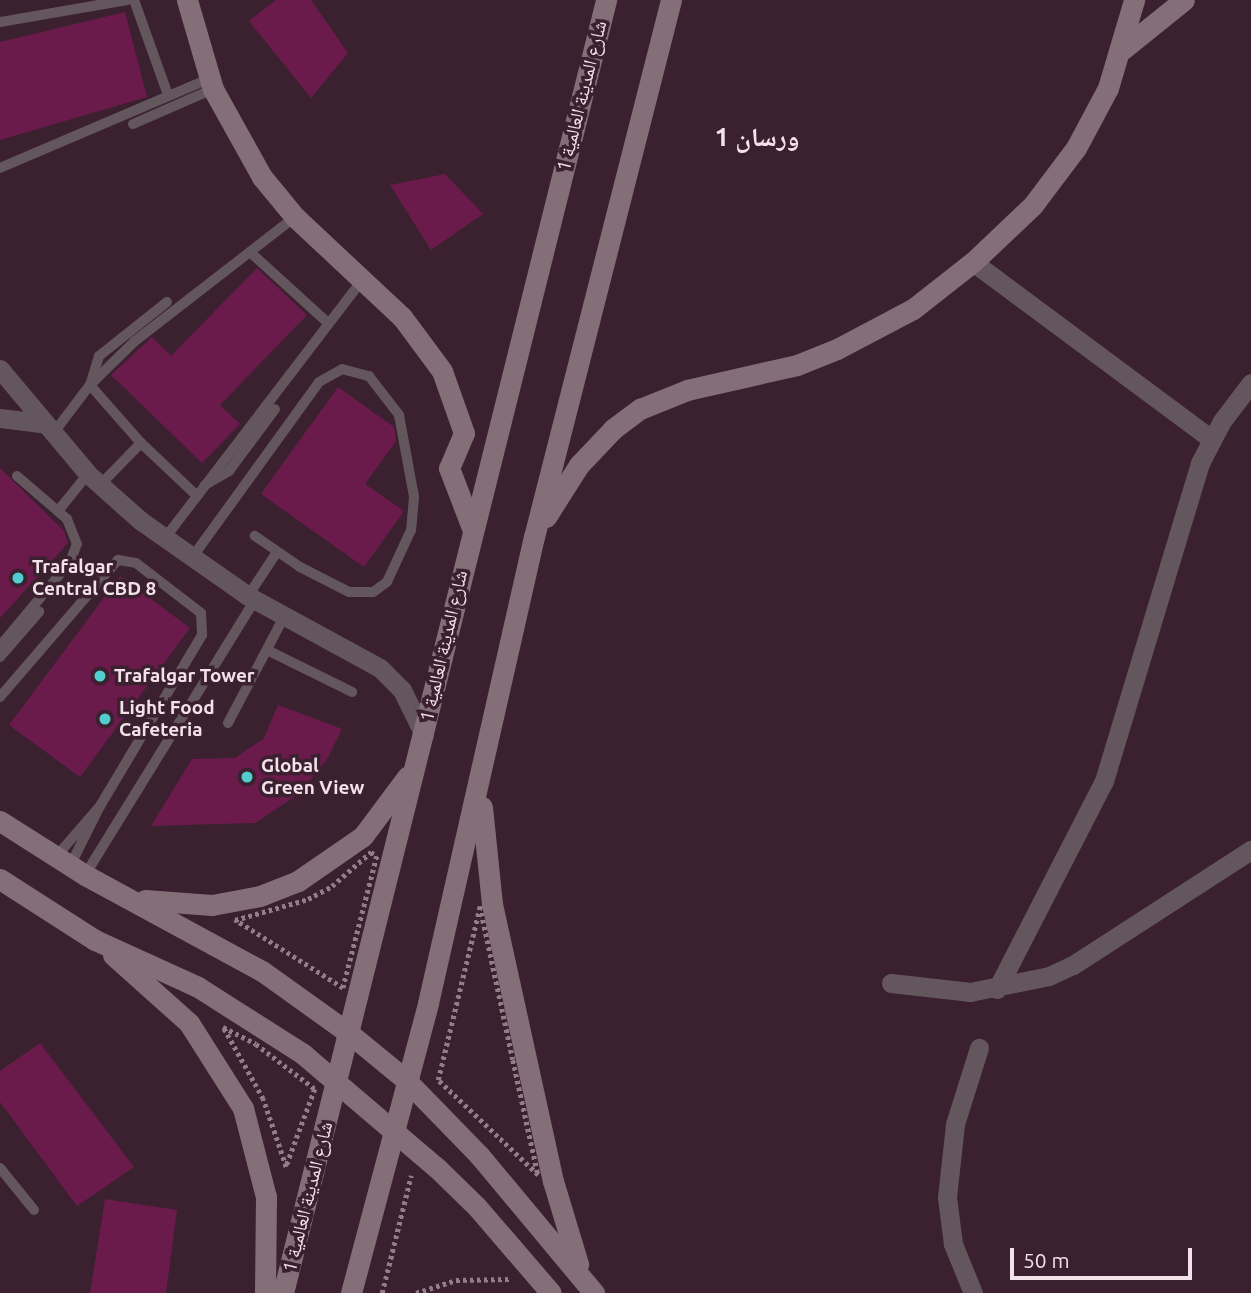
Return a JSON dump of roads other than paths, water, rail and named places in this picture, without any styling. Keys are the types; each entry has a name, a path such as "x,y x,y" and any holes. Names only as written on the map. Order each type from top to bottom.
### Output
{"street":[{"path":"187,0 211,84 248,155 295,217 402,317 442,371 464,433 449,468 472,528"},
{"name":"شارع المدينة العالمية 1","path":"283,1293 350,1034 472,528 606,0"},
{"path":"351,1293 484,765 534,537 671,0"},
{"path":"534,537 579,465 612,429 640,409 687,390 756,376 837,349 913,309 973,262 1033,205 1070,158 1095,117 1122,49 1134,0"},
{"path":"1122,49 1184,0"},
{"path":"973,262 1211,439"},
{"path":"0,369 46,429 94,480 191,559 251,598 380,668 402,690 424,735"},
{"path":"997,989 1104,780 1191,488 1211,439 1251,383"},
{"path":"0,418 46,429"},
{"path":"120,895 168,904 212,905 283,889 326,866 363,836 418,760"},
{"path":"484,765 483,835 492,904 553,1181 588,1286"},
{"path":"0,821 120,895 262,971 350,1034 406,1080 515,1195 588,1286"},
{"path":"891,983 943,991 997,989 1073,965 1251,850"},
{"path":"0,879 95,940 198,987 286,1042 338,1081 477,1207 551,1293"},
{"path":"95,940 189,1023 243,1108 266,1197 265,1293"},
{"path":"972,1293 953,1244 947,1198 955,1124 979,1048"}],"lane":[{"path":"0,22 127,0"},
{"path":"134,0 168,95"},
{"path":"0,167 168,95 211,84"},
{"path":"132,124 211,84"},
{"path":"46,429 135,341 295,217"},
{"path":"250,252 327,322"},
{"path":"164,539 327,322 362,280"},
{"path":"90,385 99,356 167,302"},
{"path":"191,559 319,382 333,372 360,371 391,401 406,434 415,508 397,566 381,588 357,594 277,552 255,536"},
{"path":"90,385 141,443 197,496"},
{"path":"205,485 229,471 275,409"},
{"path":"58,511 141,443"},
{"path":"0,646 75,554 76,535 58,511 17,476"},
{"path":"70,866 251,598 277,552"},
{"path":"0,697 118,560 136,563 197,607 204,620 202,635 100,806 70,866"},
{"path":"0,657 39,612"},
{"path":"228,723 284,617"},
{"path":"267,650 352,692"},
{"path":"70,866 79,825 100,806"},
{"path":"0,1168 34,1210"}],"place":[{"name":"Trafalgar Central CBD 8","path":"18,578"},
{"name":"Trafalgar Tower","path":"100,676"},
{"name":"Light Food Cafeteria","path":"105,719"},
{"name":"Global Green View","path":"247,777"}],"district":[{"name":"ورسان 1","path":"757,137"}]}
